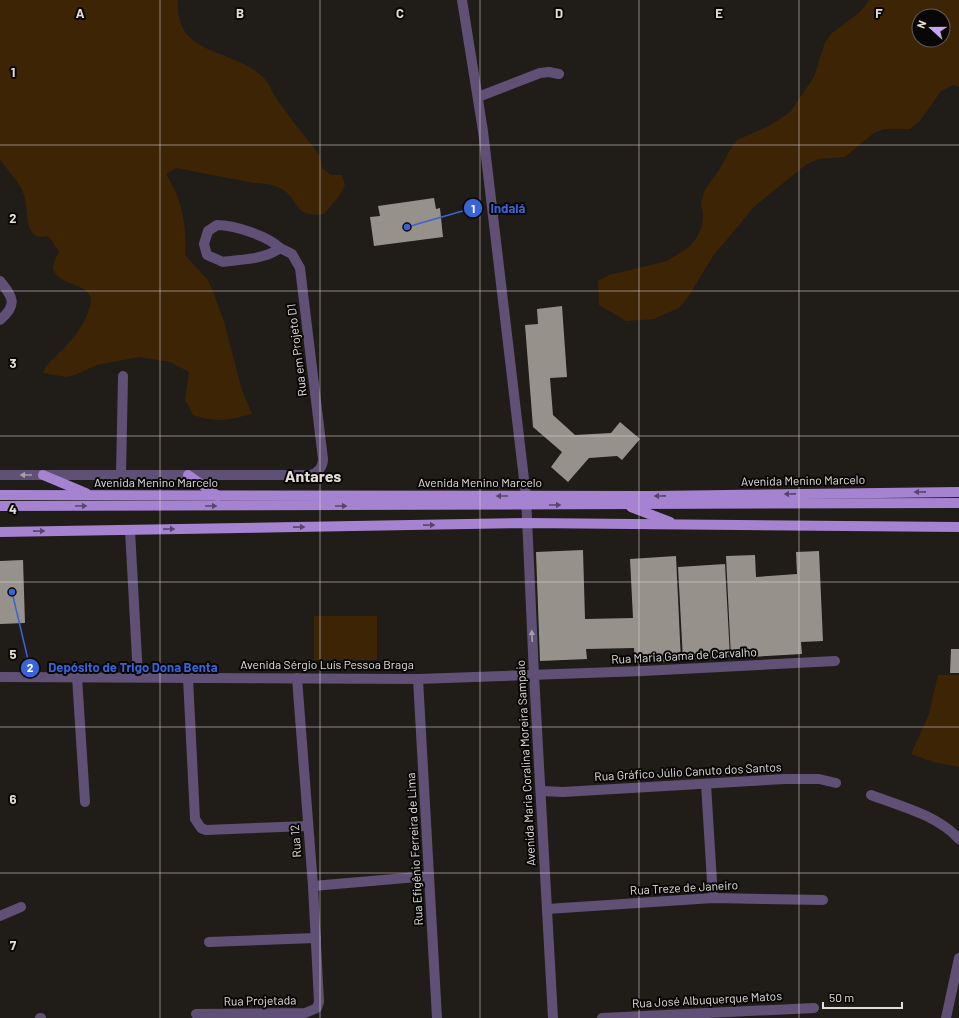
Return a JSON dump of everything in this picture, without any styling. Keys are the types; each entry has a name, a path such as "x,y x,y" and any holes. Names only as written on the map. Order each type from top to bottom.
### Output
{"main road":[{"path":"43,475 92,496"},
{"path":"188,475 218,496"},
{"name":"Avenida Menino Marcelo","path":"0,506 526,501 653,496 959,492"},
{"name":"Avenida Menino Marcelo","path":"0,495 218,496 526,501 626,505 959,503"},
{"path":"626,505 677,525"},
{"path":"0,532 527,523 959,527"}],"street":[{"name":"Avenida Maria Coralina Moreira Sampaio","path":"462,0 478,97 526,501 553,1018"},
{"path":"478,97 540,73 549,72 559,74"},
{"name":"Rua em Projeto D1","path":"280,248 272,254 263,257 222,262 207,256 204,244 208,231 211,228 225,225 273,242 280,248 292,254 300,268 323,459"},
{"path":"0,281 11,295 12,302 10,311 0,320"},
{"path":"122,475 123,376"},
{"name":"Avenida Menino Marcelo","path":"0,475 310,475 321,468 323,459"},
{"path":"130,530 138,677"},
{"name":"Rua Maria Gama de Carvalho","path":"534,675 835,661"},
{"name":"Avenida Sérgio Luís Pessoa Braga","path":"0,677 418,679 534,675"},
{"path":"77,677 85,802"},
{"path":"188,678 195,818 201,828 206,830 308,826"},
{"name":"Rua 12","path":"297,678 313,886 319,1002"},
{"name":"Rua Efigênio Ferreira de Lima","path":"418,679 438,1018"},
{"name":"Rua Gráfico Júlio Canuto dos Santos","path":"541,791 563,792 812,779 836,783"},
{"path":"706,784 713,898"},
{"path":"871,795 934,820 950,829 959,839"},
{"path":"313,886 429,876"},
{"name":"Rua Treze de Janeiro","path":"547,910 713,898 823,900"},
{"path":"0,916 21,907"},
{"path":"209,942 316,938"},
{"path":"946,1018 959,958"},
{"name":"Rua Projetada","path":"196,1014 305,1013 317,1008 319,1002"},
{"name":"Rua José Albuquerque Matos","path":"602,1018 814,1008"}],"shaded area":[{"path":"0,0 178,0 179,19 186,32 196,42 208,49 238,61 265,79 279,103 320,156 322,168 331,175 342,175 345,185 340,195 324,214 315,215 308,214 300,210 286,192 271,185 176,168 166,174 180,203 185,233 185,255 208,280 213,291 224,322 242,390 252,414 223,420 202,418 193,415 185,399 189,372 170,362 139,357 97,365 75,375 66,377 43,373 47,365 68,344 85,320 91,298 88,292 61,279 56,274 53,266 59,251 48,236 40,237 34,234 30,229 22,190 0,160"},
{"path":"869,0 959,0 959,87 953,85 941,91 920,121 910,129 885,129 874,133 845,157 819,159 807,164 755,206 713,256 687,299 679,308 654,319 626,321 599,305 598,281 609,275 667,261 689,247 697,237 702,226 703,215 701,203 704,191 719,170 730,150 737,140 771,125 790,112 814,77 825,42 832,33 861,11"},
{"path":"314,616 377,616 377,660 314,660"},
{"path":"938,675 959,675 959,767 933,762 911,754 929,714"}],"building":[{"path":"434,198 436,209 440,208 443,237 374,246 370,217 380,216 378,206"},
{"path":"562,306 567,377 550,378 553,415 575,435 611,433 620,422 640,439 622,460 617,456 589,458 568,482 551,467 562,452 533,427 525,325 538,324 537,309"},
{"path":"583,550 585,619 633,618 630,559 676,556 681,661 635,663 634,648 586,649 587,659 540,661 536,552"},
{"path":"819,551 823,641 801,642 802,654 731,658 726,556 755,555 756,577 797,574 796,552"},
{"path":"23,560 25,623 0,624 0,561"},
{"path":"725,564 730,657 683,660 678,567"},
{"path":"951,649 959,649 959,673 950,673"}],"place":[{"name":"Indaiá","path":"407,227"},
{"name":"Depósito de Trigo Dona Benta","path":"12,592"}],"district":[{"name":"Antares","path":"313,476"}]}
